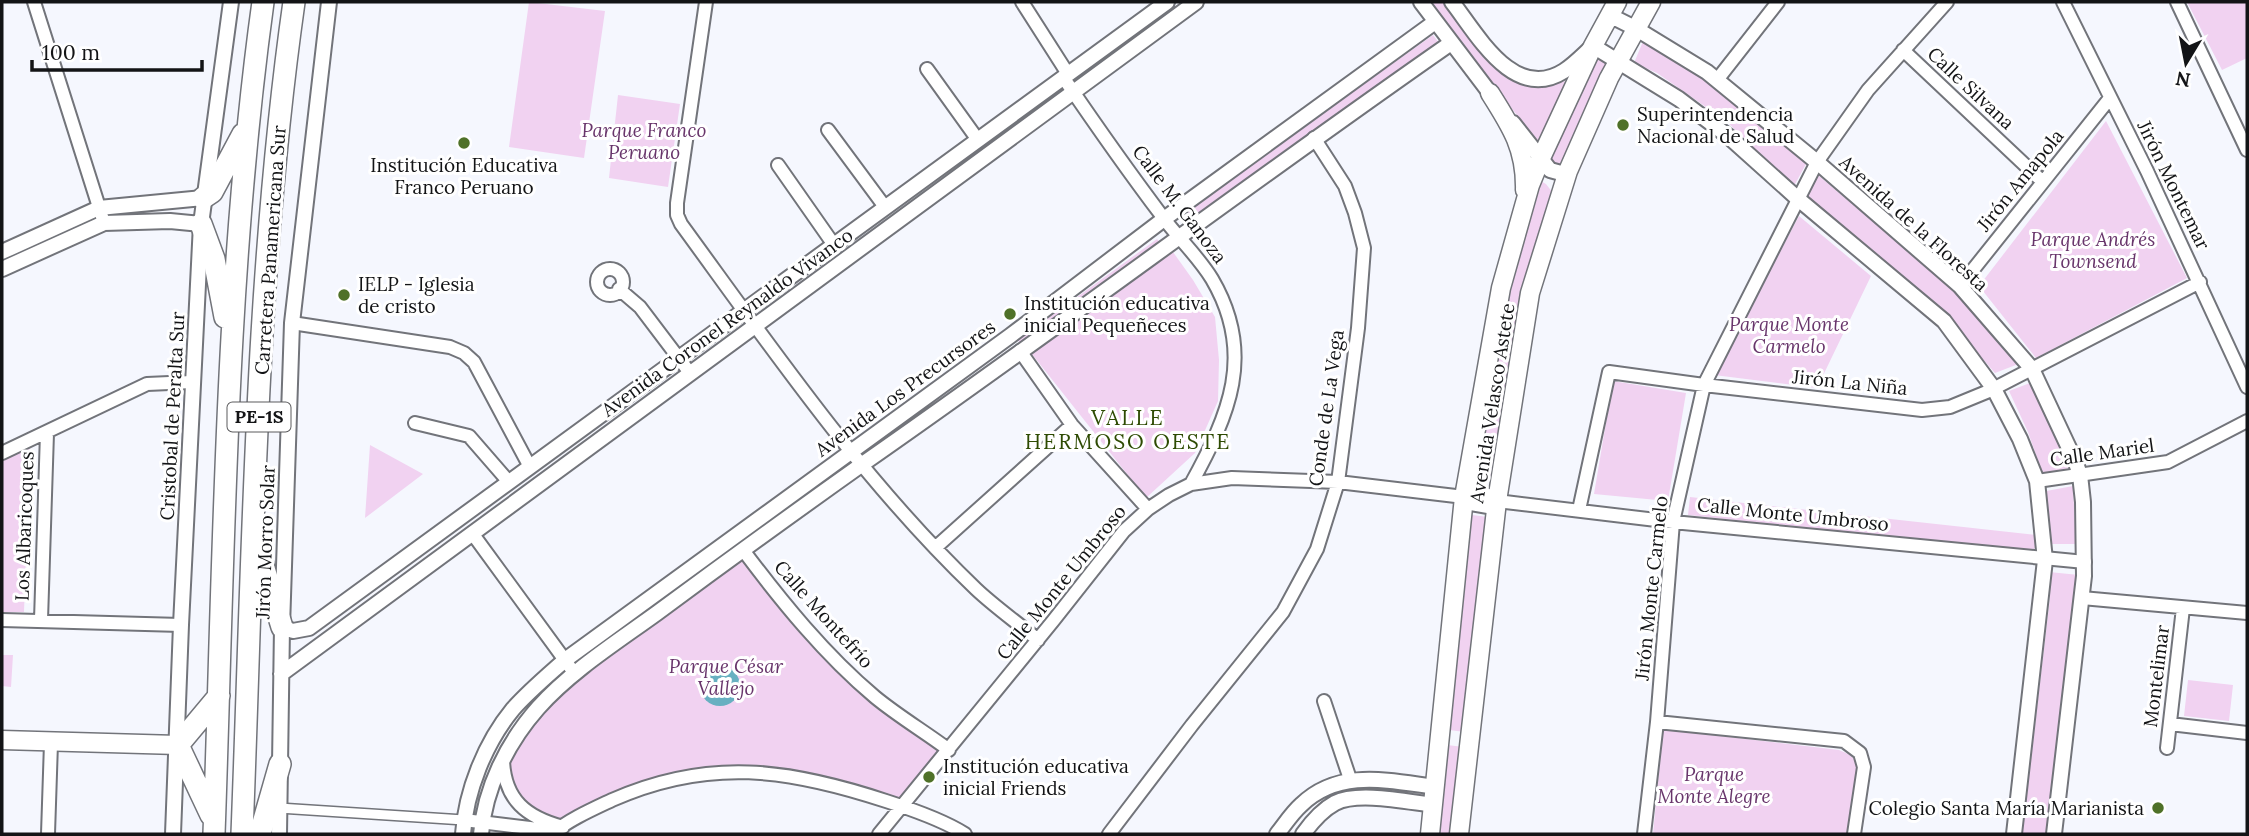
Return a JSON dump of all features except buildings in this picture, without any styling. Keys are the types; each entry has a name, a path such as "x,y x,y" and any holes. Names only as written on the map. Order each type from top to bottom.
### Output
{"highway":[{"name":"Carretera Panamericana Sur","path":"214,829 231,351 247,126 263,2"},
{"name":"Carretera Panamericana Sur","path":"242,834 268,235 282,88 294,2"},
{"path":"282,88 305,2"},
{"path":"203,198 212,192 247,126"},
{"path":"201,225 214,259 231,351"},
{"path":"254,536 282,627"},
{"path":"214,829 178,745 219,696"},
{"path":"260,834 280,764"}],"main road":[{"name":"Avenida Velasco Astete","path":"1430,834 1464,497 1500,288 1541,158 1593,46 1617,2"},
{"name":"Avenida Velasco Astete","path":"1459,834 1497,501 1530,293 1568,171 1618,60 1651,2"},
{"path":"1490,93 1512,130 1523,156 1524,207"},
{"path":"1441,735 1470,738"},
{"path":"2,740 178,745"}],"street":[{"path":"34,2 104,223"},
{"name":"Cristobal de Peralta Sur","path":"173,834 201,225 231,2"},
{"name":"Jirón Morro Solar","path":"279,834 282,627 292,323 329,2"},
{"path":"706,2 678,195 677,215 681,224 862,465 935,548 978,591 1038,640"},
{"name":"Calle M. Ganoza","path":"1022,2 1073,92 1164,219 1196,255 1223,301 1232,328 1235,365 1227,410 1191,484"},
{"name":"Avenida Coronel Reynaldo Vivanco","path":"281,674 1196,2"},
{"path":"1421,2 1550,170 1561,173 1568,171"},
{"path":"1452,2 1497,60 1515,74 1550,77 1562,72 1593,46 1679,99 1728,136 1797,198 1944,321 1994,389 2020,439 2037,481 2045,560 2014,834"},
{"path":"1717,80 1778,2"},
{"name":"Jirón Monte Carmelo","path":"1644,834 1657,722 1673,522 1704,385 1816,162 1868,90 1947,2"},
{"name":"Jirón Montemar","path":"2063,2 2200,282 2247,387"},
{"path":"2178,2 2247,150"},
{"name":"Avenida Coronel Reynaldo Vivanco","path":"309,628 1164,3"},
{"name":"Avenida de la Floresta","path":"1607,19 1617,19 1635,27 1717,80 1960,286 2032,369 2080,475 2085,562 2054,834"},
{"name":"Avenida Los Precursores","path":"463,827 479,769 501,726 530,691 565,660 1435,22"},
{"name":"Avenida Los Precursores","path":"481,828 487,800 503,758 521,728 540,705 575,674 1314,138 1451,43"},
{"name":"Calle Silvana","path":"1903,50 2043,182"},
{"path":"927,69 978,140"},
{"name":"Jirón Amapola","path":"1960,286 2110,97"},
{"path":"828,130 885,207"},
{"name":"Conde de La Vega","path":"1109,834 1283,612 1317,549 1338,482 1358,327 1364,248 1345,186 1314,138"},
{"path":"778,165 834,245"},
{"path":"906,192 917,206"},
{"path":"2,252 99,208 203,198"},
{"path":"2,269 104,223 170,221 201,225"},
{"name":"Jirón La Niña","path":"1579,510 1609,372 1922,410 1950,407 1994,389 2200,282"},
{"path":"620,289 640,307 690,373"},
{"path":"292,323 450,347 464,353 474,362 530,467"},
{"path":"1020,351 1072,425 1148,509"},
{"path":"2,453 147,384 192,382"},
{"name":"Calle Mariel","path":"2037,481 2168,462 2247,421"},
{"path":"415,423 469,436 509,482"},
{"path":"935,548 1072,425"},
{"name":"Los Albaricoques","path":"41,620 47,433"},
{"path":"1201,466 1213,481"},
{"name":"Calle Monte Umbroso","path":"879,834 1124,531 1148,509 1191,484 1232,478 1338,482 1464,497 1471,492 1490,495 1497,501 1673,522 2085,562"},
{"path":"472,533 575,674"},
{"name":"Calle Montefrío","path":"743,550 842,667 876,698 949,750"},
{"path":"2082,598 2247,613"},
{"name":"Montelimar","path":"2167,748 2183,608"},
{"path":"2,620 181,625"},
{"path":"282,627 293,631 309,628"},
{"path":"306,655 300,644 301,637 309,628"},
{"path":"1324,701 1350,779"},
{"path":"1657,722 1844,741 1860,753 1864,767 1854,834"},
{"path":"2170,724 2247,733"},
{"path":"48,834 51,743"},
{"path":"503,758 506,785 516,800 532,815 557,831"},
{"path":"279,808 463,827 557,831 639,789 695,774 738,772 780,774 825,782 902,806 964,834"},
{"path":"1277,834 1316,792 1350,779 1365,779 1435,796"},
{"path":"1303,834 1336,802 1349,799 1435,796"}],"green space":[{"path":"529,2 605,11 584,158 509,147"},
{"path":"1430,2 1446,2 1487,55 1550,83 1568,81 1539,144"},
{"path":"2187,2 2247,2 2247,58 2222,70"},
{"path":"1433,35 1439,43 1192,218 1186,210"},
{"path":"1644,39 1712,84 1806,164 1794,186 1726,121 1657,73 1634,63"},
{"path":"1597,56 1608,63 1564,165 1559,167 1551,162 1550,155"},
{"name":"Parque Franco Peruano","path":"618,95 680,104 668,187 609,178"},
{"name":"Parque Andrés Townsend","path":"2106,121 2187,278 2036,358 1979,286"},
{"path":"1818,175 1956,292 2021,363 1995,373 1945,316 1805,196"},
{"path":"1537,179 1546,184 1553,193 1522,299 1491,479 1474,476 1505,293"},
{"name":"Parque Monte Carmelo","path":"1799,216 1871,276 1817,388 1714,375"},
{"path":"1157,239 1161,244 1020,344 1018,340"},
{"path":"1173,252 1215,317 1219,360 1218,401 1195,453 1146,498 1031,353"},
{"path":"1613,381 1686,393 1668,501 1594,494"},
{"path":"2030,383 2050,418 2069,468 2043,475 2028,432 2009,391"},
{"path":"30,443 24,612 2,612 2,456"},
{"path":"370,445 423,474 365,518"},
{"path":"2073,486 2076,544 2052,544 2041,492"},
{"path":"1690,497 2036,535 2038,546 2029,552 1688,515"},
{"path":"1472,515 1488,517 1465,732 1449,730"},
{"name":"Parque César Vallejo","path":"741,556 815,645 940,752 901,800 815,774 738,766 687,770 638,783 560,820 543,814 529,804 517,791 510,768 514,751 530,728 560,697 610,655"},
{"path":"2049,572 2079,575 2046,834 2022,834 2050,598"},
{"path":"2,655 13,655 11,687 2,686"},
{"path":"2188,680 2233,685 2229,721 2184,716"},
{"name":"Parque Monte Alegre","path":"1663,729 1839,750 1848,754 1856,764 1857,772 1848,834 1653,834"},
{"path":"1447,745 1464,747 1453,834 1436,834"}],"water":[{"path":"720,666 734,672 740,686 734,700 720,706 706,700 700,686 706,672"}],"place":[{"name":"Superintendencia Nacional de Salud","path":"1623,125"},
{"name":"Institución Educativa Franco Peruano","path":"464,143"},
{"name":"IELP - Iglesia de cristo","path":"344,295"},
{"name":"Institución educativa inicial Pequeñeces","path":"1010,314"},
{"name":"Institución educativa inicial Friends","path":"929,777"},
{"name":"Colegio Santa María Marianista","path":"2158,808"}],"district":[{"name":"VALLE HERMOSO OESTE","path":"1128,430"}]}
